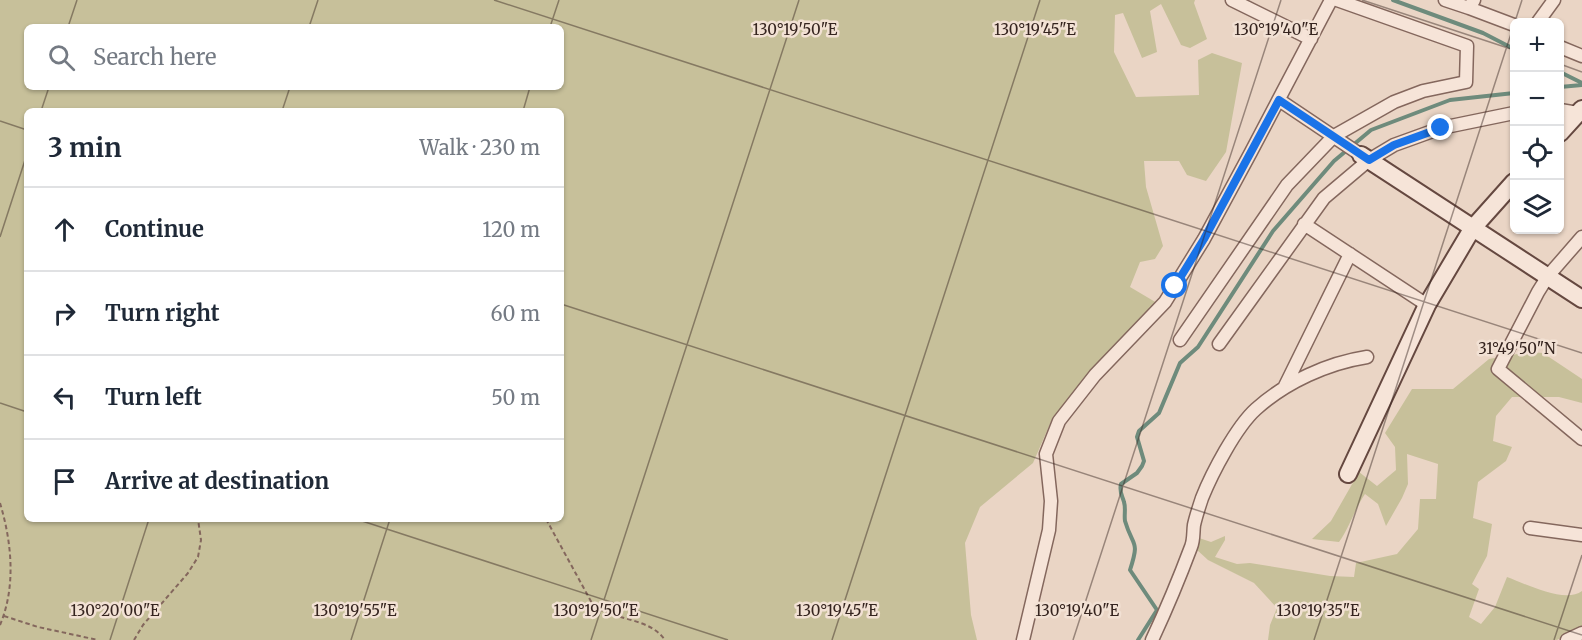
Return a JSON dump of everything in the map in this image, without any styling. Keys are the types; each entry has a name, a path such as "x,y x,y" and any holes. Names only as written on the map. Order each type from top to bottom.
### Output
{"street":[{"path":"1232,0 1311,39"},
{"path":"1023,640 1049,530 1051,501 1046,454 1059,421 1095,375 1165,302 1204,239 1331,0"},
{"path":"1180,340 1287,185 1337,139 1394,102 1423,91 1466,82 1467,46 1337,0"},
{"path":"1445,0 1472,4 1510,23"},
{"path":"1541,18 1554,0"},
{"path":"1564,49 1582,56"},
{"path":"1279,100 1472,229 1582,299"},
{"path":"1564,110 1580,111"},
{"path":"1564,129 1580,111"},
{"path":"1219,344 1324,198 1365,158 1441,128 1510,114"},
{"path":"1348,474 1427,305 1472,229 1510,187"},
{"path":"1304,224 1427,305"},
{"path":"1582,237 1548,276 1498,369 1582,440"},
{"path":"1284,388 1350,254"},
{"path":"1152,640 1192,544 1202,499 1221,459 1256,409 1284,388 1309,375 1367,357"},
{"path":"1530,528 1582,535"},
{"path":"1567,640 1582,633"}],"path":[{"path":"0,503 11,562 10,595 0,625"},
{"path":"134,640 143,625 188,573 198,557 201,540 198,522"},
{"path":"548,522 593,605 600,611 650,627 665,640"},
{"path":"4,616 38,627 98,640"}],"shaded area":[{"path":"0,0 1195,0 1194,3 1207,39 1190,48 1181,45 1161,4 1150,11 1157,52 1142,58 1123,13 1115,15 1114,52 1136,97 1199,95 1198,60 1212,53 1242,63 1226,152 1206,181 1187,175 1179,161 1144,161 1146,187 1163,246 1155,259 1140,262 1130,287 1157,303 1053,417 1033,463 980,507 965,543 971,615 977,640 0,640"},
{"path":"1529,352 1543,353 1582,379 1582,403 1559,397 1512,397 1496,416 1493,441 1512,447 1506,461 1478,482 1473,518 1492,524 1487,556 1472,584 1479,589 1469,617 1481,624 1495,607 1507,577 1556,594 1575,594 1582,591 1582,626 1557,640 1268,640 1270,625 1277,608 1254,583 1208,560 1196,549 1199,538 1211,542 1225,536 1215,557 1237,564 1250,563 1330,576 1354,577 1356,563 1397,554 1418,529 1420,499 1436,499 1438,464 1407,454 1408,484 1386,526 1378,504 1365,494 1339,542 1312,539 1331,521 1359,472 1377,486 1396,470 1395,447 1385,433 1412,389 1453,389 1489,359"}],"waterway":[{"path":"1393,0 1483,33 1510,47"},
{"path":"1564,74 1582,83"},
{"path":"1564,87 1582,85"},
{"path":"1138,640 1157,610 1130,570 1135,548 1125,521 1125,504 1120,487 1142,466 1144,461 1137,437 1139,431 1159,413 1180,363 1198,347 1273,231 1334,161 1371,130 1450,100 1510,93"}],"route":[{"path":"1175,286 1204,239 1279,100 1369,160 1394,145 1441,128"}]}
